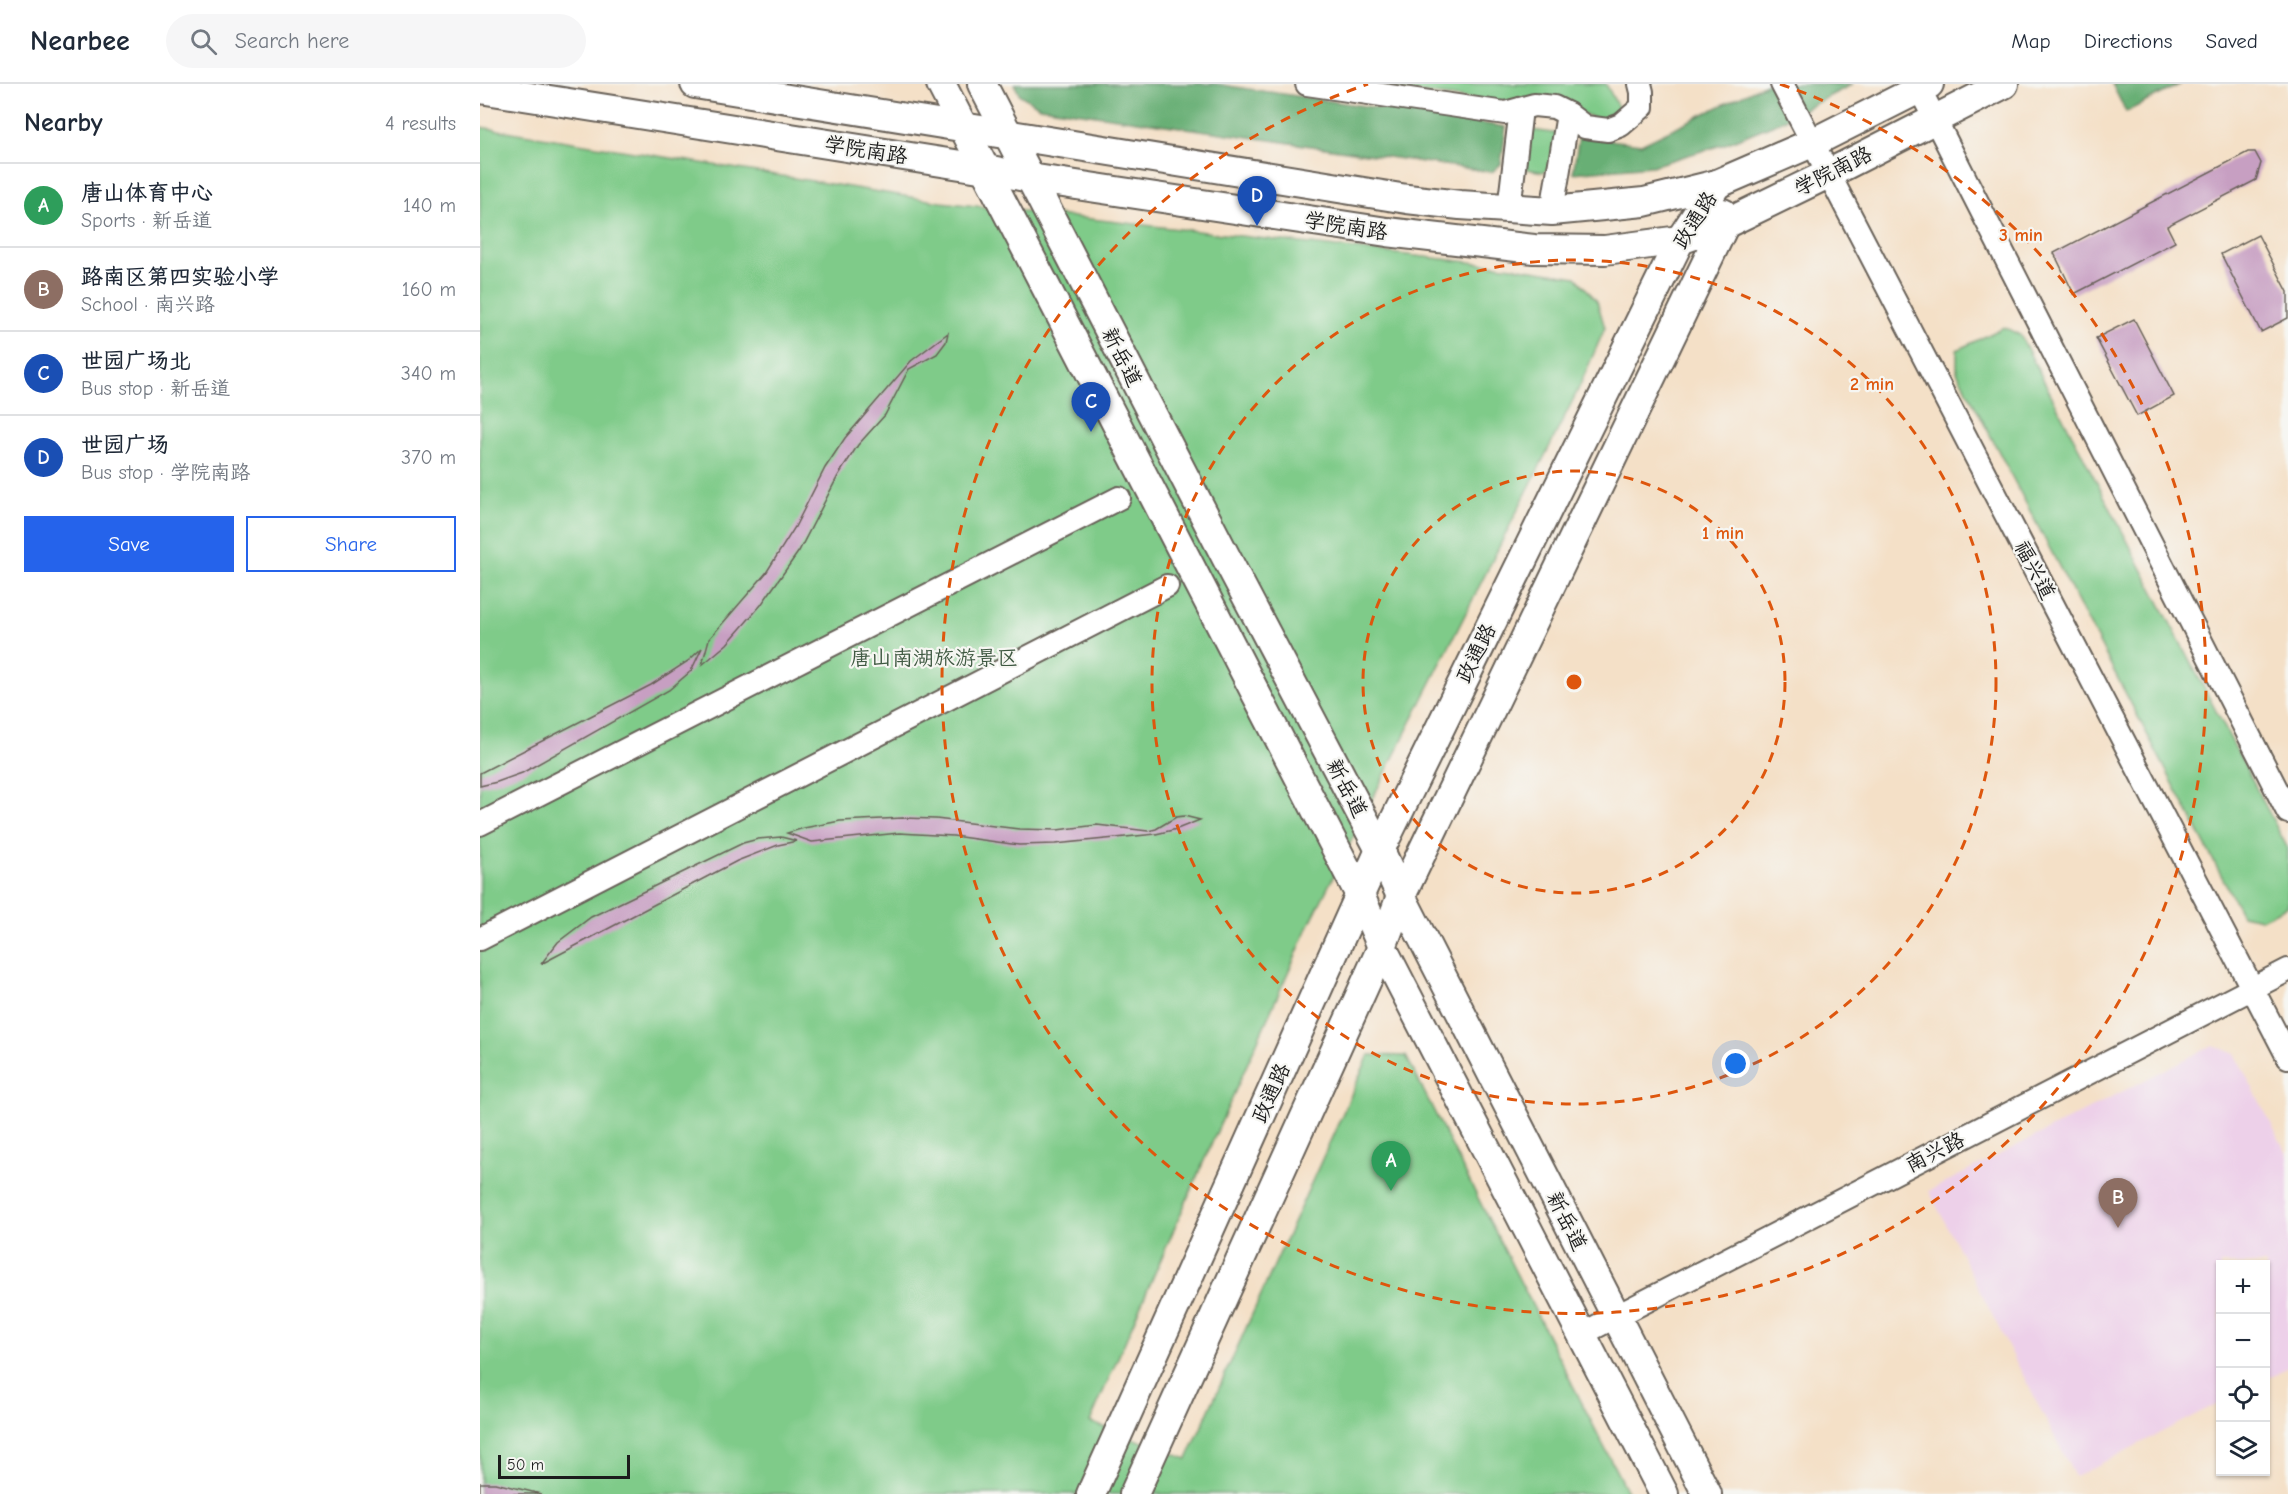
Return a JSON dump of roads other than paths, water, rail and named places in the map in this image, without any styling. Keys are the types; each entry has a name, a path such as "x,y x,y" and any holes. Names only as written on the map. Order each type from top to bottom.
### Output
{"main road":[{"name":"学院南路","path":"695,84 1407,199 1552,212 1644,202 1717,184 1812,143 1921,86"},
{"name":"新岳道","path":"941,84 1360,895 1382,947 1664,1494"},
{"name":"新岳道","path":"982,84 1380,849 1401,897 1707,1494"},
{"name":"学院南路","path":"480,89 986,169 1030,178 1387,232 1523,248 1605,250 1680,240 1725,224 2004,84"},
{"name":"政通路","path":"1134,1494 1382,947 1401,897 1725,224 1717,184"},
{"name":"政通路","path":"1091,1494 1380,849 1680,240 1717,184"},
{"path":"1139,1386 1178,1396"}],"street":[{"path":"1307,84 1505,114 1534,105 1554,107 1585,127 1608,130 1621,125 1642,107 1640,84"},
{"name":"福兴道","path":"1782,84 2288,1057"},
{"path":"1921,86 1934,119 2288,812"},
{"path":"1509,209 1521,109"},
{"path":"1552,212 1568,114"},
{"path":"480,824 1119,498"},
{"path":"480,939 1167,586"},
{"name":"南兴路","path":"1582,1334 2288,970"}],"place":[{"name":"世园广场","path":"1257,226"},
{"name":"世园广场北","path":"1091,432"},
{"name":"唐山体育中心","path":"1391,1191"},
{"name":"路南区第四实验小学","path":"2118,1228"}],"park label":[{"name":"唐山南湖旅游景区","path":"934,658"}]}
